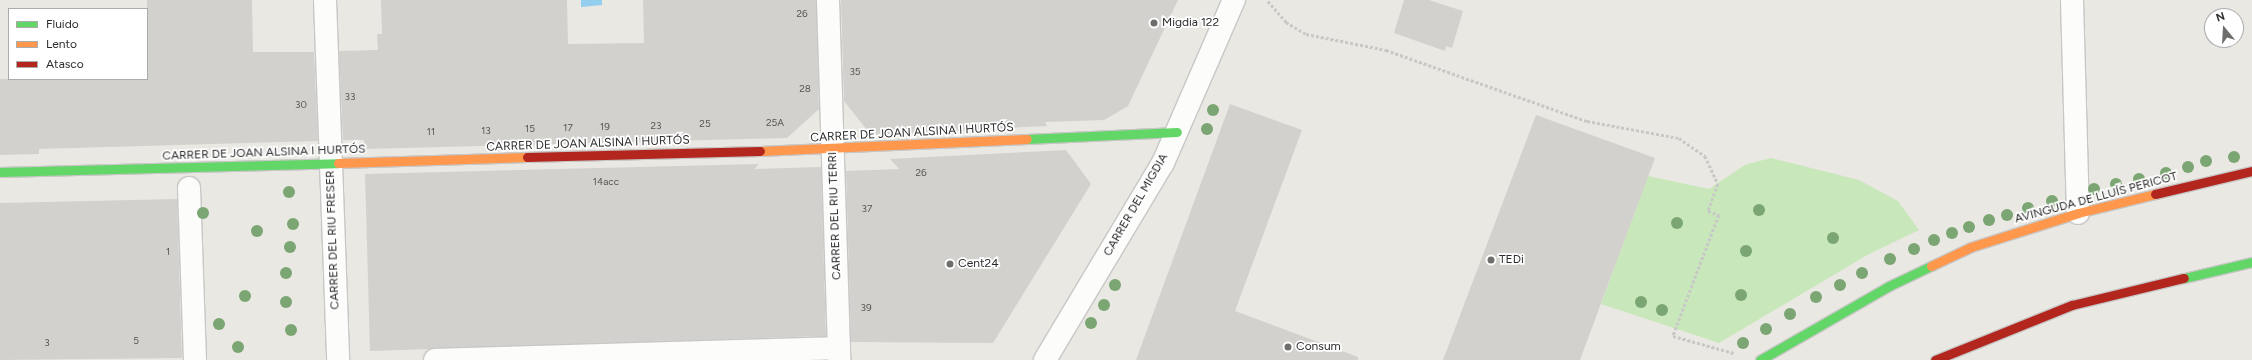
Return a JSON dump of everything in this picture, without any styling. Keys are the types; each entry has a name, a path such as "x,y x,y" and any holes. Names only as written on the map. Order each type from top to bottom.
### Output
{"street":[{"name":"CARRER DEL RIU FRESER","path":"325,0 338,360"},
{"name":"CARRER DEL RIU TERRI","path":"828,0 839,354"},
{"name":"CARRER DEL MIGDIA","path":"1045,360 1163,163 1234,0"},
{"path":"2072,0 2078,213"},
{"name":"CARRER DE JOAN ALSINA I HURTÓS","path":"0,172 833,149 1177,132"},
{"name":"AVINGUDA DE LLUÍS PERICOT","path":"1760,360 1889,286 1971,247 2078,213 2252,171"},
{"path":"189,188 194,360"},
{"path":"1935,360 1985,338 2072,305 2252,262"},
{"path":"435,360 839,354"}],"path":[{"path":"1268,1 1286,22 1306,34 1386,50 1587,121 1679,138 1704,156 1718,184 1708,211 1719,215 1673,336 1739,354"}],"green space":[{"path":"1771,158 1859,180 1898,201 1919,230 1869,254 1719,343 1601,304 1648,176 1709,189 1745,165"}],"water":[{"path":"581,0 602,0 602,5 581,7"}],"building":[{"path":"147,0 252,0 253,52 314,52 318,141 39,149 39,154 0,155 0,79 148,80"},
{"path":"381,0 567,0 568,44 644,43 643,0 816,0 819,109 787,138 365,149 364,140 343,140 339,51 378,50 377,34 382,34"},
{"path":"841,0 1178,0 1128,106 1104,120 1045,122 1047,126 871,135 844,101"},
{"path":"1404,0 1429,0 1463,11 1452,48 1446,46 1445,51 1394,33"},
{"path":"1230,104 1302,130 1235,311 1358,357 1358,360 1136,360"},
{"path":"1536,115 1655,158 1580,360 1443,360"},
{"name":"Cent24","path":"1066,150 1091,184 993,343 851,342 846,171 899,169 890,159"},
{"path":"759,164 754,169 821,167 826,336 370,351 365,174"},
{"path":"177,199 182,358 0,360 0,203"}],"traffic: fast":[{"path":"1027,139 1177,132"},
{"path":"0,172 338,163"},
{"path":"2184,278 2252,262"},
{"path":"1760,360 1889,286 1931,266"}],"traffic: slow":[{"path":"760,151 1027,139"},
{"path":"338,163 527,157"},
{"path":"1931,266 1971,247 2078,213 2155,194"}],"traffic: jam":[{"path":"527,157 760,151"},
{"path":"2155,194 2252,171"},
{"path":"1935,360 2072,305 2184,278"}],"place":[{"name":"Migdia 122","path":"1154,23"},
{"name":"TEDi","path":"1491,260"},
{"name":"Cent24","path":"950,264"},
{"name":"Consum","path":"1288,347"}]}
